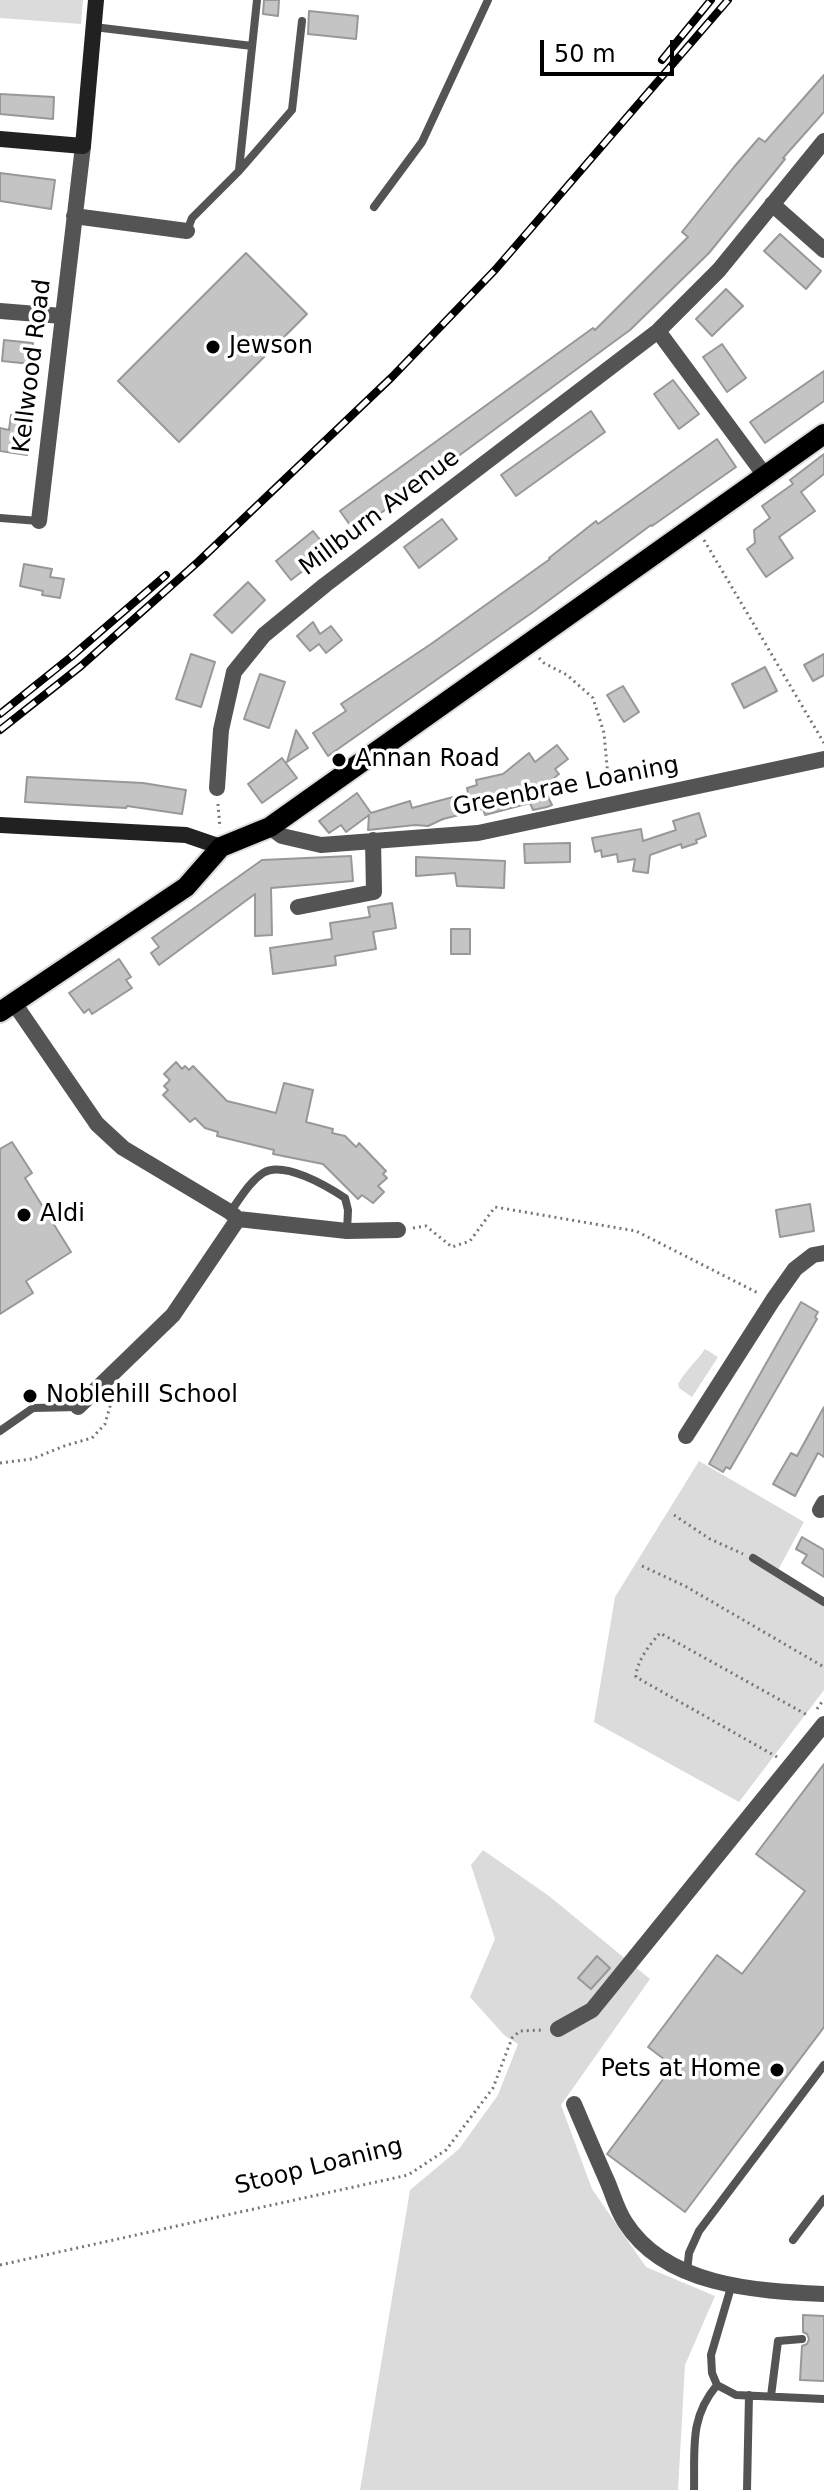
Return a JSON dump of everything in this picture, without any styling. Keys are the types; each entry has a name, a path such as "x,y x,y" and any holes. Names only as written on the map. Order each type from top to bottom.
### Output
{"main road":[{"path":"7,1008 186,887 221,847 270,827 824,434"}],"street":[{"name":"Kellwood Road","path":"39,521 83,146 96,0"},
{"path":"0,139 83,146"},
{"name":"Millburn Avenue","path":"217,788 221,730 234,672 264,635 658,331 719,270 824,141"},
{"path":"772,204 824,250"},
{"path":"74,216 187,231"},
{"path":"0,311 62,316"},
{"path":"658,331 766,477"},
{"name":"Greenbrae Loaning","path":"270,827 282,836 321,845 478,833 824,759"},
{"path":"0,825 186,835 221,847"},
{"path":"298,907 374,892 373,840"},
{"path":"7,1008 97,1124 123,1148 234,1215 347,1231 398,1230"},
{"path":"78,1407 173,1315 234,1215"},
{"path":"686,1436 795,1269 813,1255 824,1253"},
{"path":"558,2029 592,2010 817,1720"},
{"path":"574,2104 624,2221 638,2239 664,2261 732,2284 768,2291 824,2294"}],"lane":[{"path":"239,171 257,0"},
{"path":"374,207 422,142 488,0"},
{"path":"187,231 192,218 239,171 292,110 302,21"},
{"path":"93,26 252,46"},
{"path":"0,518 39,521"},
{"path":"234,1215 252,1183 275,1168 304,1176 345,1198 347,1231"},
{"path":"0,1431 33,1408 78,1407"},
{"path":"753,1558 824,1602"},
{"path":"687,2271 689,2253 699,2231 824,2065"},
{"path":"793,2240 824,2199"},
{"path":"732,2284 711,2355 712,2373 717,2385 736,2395 824,2399"},
{"path":"771,2396 778,2341 802,2339"},
{"path":"694,2490 696,2420 705,2399 717,2385"},
{"path":"747,2490 749,2395"}],"path":[{"path":"696,526 824,743"},
{"path":"529,645 544,663 567,675 593,698 604,733 610,804"},
{"path":"217,788 221,847"},
{"path":"398,1230 426,1226 452,1247 470,1241 495,1207 636,1231 773,1300"},
{"path":"0,1463 32,1459 92,1438 105,1424 113,1401 112,1374"},
{"path":"674,1515 710,1539 753,1558"},
{"path":"642,1566 685,1586 824,1667"},
{"path":"782,1756 776,1757 636,1677 636,1669 654,1639 660,1633 817,1720"},
{"name":"Stoop Loaning","path":"0,2265 408,2175 446,2150 493,2088 512,2038 520,2031 558,2029"}],"shaded area":[{"path":"0,0 83,0 81,24 0,18"},
{"path":"705,1349 718,1357 692,1397 678,1384"},
{"path":"699,1461 804,1522 777,1572 824,1598 824,1690 739,1802 594,1722 615,1597"},
{"path":"483,1850 549,1896 650,1979 561,2105 592,2189 646,2267 715,2296 685,2365 678,2490 360,2490 410,2190 459,2149 498,2095 518,2044 504,2035 470,1997 495,1939 471,1865"}],"building":[{"path":"264,0 279,0 278,16 263,14"},
{"path":"309,11 358,16 356,39 308,34"},
{"path":"824,75 824,112 783,158 709,253 667,294 630,330 355,532 340,511 593,328 595,330 688,237 682,232 734,167 759,138 765,142"},
{"path":"0,94 54,97 53,119 0,114"},
{"path":"0,173 55,180 51,209 0,201"},
{"path":"780,234 821,271 806,289 764,251"},
{"name":"Jewson","path":"246,253 307,314 179,442 118,381"},
{"path":"726,289 743,306 712,336 696,319"},
{"path":"4,340 33,343 31,364 2,361"},
{"path":"722,344 746,378 727,392 703,357"},
{"path":"824,371 824,401 765,443 750,422"},
{"path":"673,380 699,414 679,429 654,394"},
{"path":"591,411 605,432 516,496 501,475"},
{"path":"11,415 32,418 27,455 0,451 0,428 9,430"},
{"path":"717,439 736,467 328,756 313,733 346,711 341,704 431,644 550,559 596,521 598,524"},
{"path":"824,454 824,474 801,492 815,511 779,537 793,558 766,577 747,549 755,543 754,530 770,518 762,506 793,484 790,480"},
{"path":"442,519 457,539 419,568 404,547"},
{"path":"313,531 329,551 291,580 276,561"},
{"path":"24,564 52,569 50,577 64,579 60,598 20,586"},
{"path":"248,582 265,600 232,633 214,615"},
{"path":"313,622 320,634 331,626 342,640 326,653 319,644 310,651 297,636"},
{"path":"191,654 215,662 201,707 176,699"},
{"path":"824,654 824,675 813,681 804,665"},
{"path":"765,667 777,691 744,708 732,684"},
{"path":"260,674 285,682 269,728 244,719"},
{"path":"623,686 639,712 624,722 607,695"},
{"path":"296,730 308,748 287,762"},
{"path":"557,745 568,759 555,769 559,774 543,787 552,805 547,807 533,810 530,803 485,815 483,809 428,826 368,830 369,815 346,832 341,825 329,833 319,821 357,793 371,813 410,801 412,808 468,793 467,788 477,785 476,780 503,774 529,753 535,762"},
{"path":"282,758 297,778 262,803 248,784"},
{"path":"27,777 143,783 186,790 182,814 127,806 25,802"},
{"path":"699,813 706,836 696,840 697,843 682,848 681,844 650,855 648,873 633,871 635,859 618,862 617,854 602,857 601,850 595,852 592,838 641,829 643,841 676,830 673,821"},
{"path":"570,843 570,862 525,863 524,844"},
{"path":"351,856 353,881 271,888 272,935 255,936 255,894 159,965 151,953 159,947 152,938 262,860"},
{"path":"416,857 505,861 504,888 457,886 455,873 416,876"},
{"path":"392,903 396,928 373,932 376,949 335,956 336,965 273,974 270,948 332,939 330,923 370,917 368,907"},
{"path":"451,929 470,929 470,954 451,954"},
{"path":"119,959 131,977 126,980 132,988 92,1014 89,1009 84,1013 69,993"},
{"path":"176,1062 182,1069 185,1066 189,1070 193,1066 227,1101 276,1113 284,1083 313,1090 306,1122 333,1129 332,1133 345,1136 356,1147 359,1143 386,1171 383,1174 387,1178 378,1186 384,1192 373,1203 362,1195 358,1199 323,1164 273,1154 274,1150 217,1136 218,1132 205,1128 195,1118 190,1122 163,1095 168,1090 164,1086 170,1080 164,1074"},
{"name":"Aldi","path":"12,1142 32,1173 25,1178 71,1252 26,1281 33,1293 0,1314 0,1149"},
{"path":"810,1204 814,1231 780,1237 776,1210"},
{"path":"801,1302 818,1312 817,1319 730,1469 726,1467 723,1472 709,1464"},
{"path":"824,1407 824,1457 818,1453 795,1496 773,1484 791,1453 797,1456"},
{"path":"802,1537 824,1550 824,1577 802,1563 807,1555 796,1549"},
{"path":"824,1764 824,2027 685,2212 607,2154 673,2066 648,2047 717,1955 742,1974 805,1891 756,1854"},
{"path":"597,1956 610,1968 591,1989 578,1978"},
{"path":"803,2315 824,2316 824,2381 800,2380 802,2346 809,2339 803,2332"}],"railway":[{"path":"662,60 711,0"},
{"path":"0,730 81,666 199,561 392,377 495,270 728,0"},
{"path":"0,714 166,575"}],"place":[{"name":"Jewson","path":"213,347"},
{"name":"Annan Road","path":"339,760"},
{"name":"Aldi","path":"24,1215"},
{"name":"Noblehill School","path":"30,1396"},
{"name":"Pets at Home","path":"777,2070"}]}
